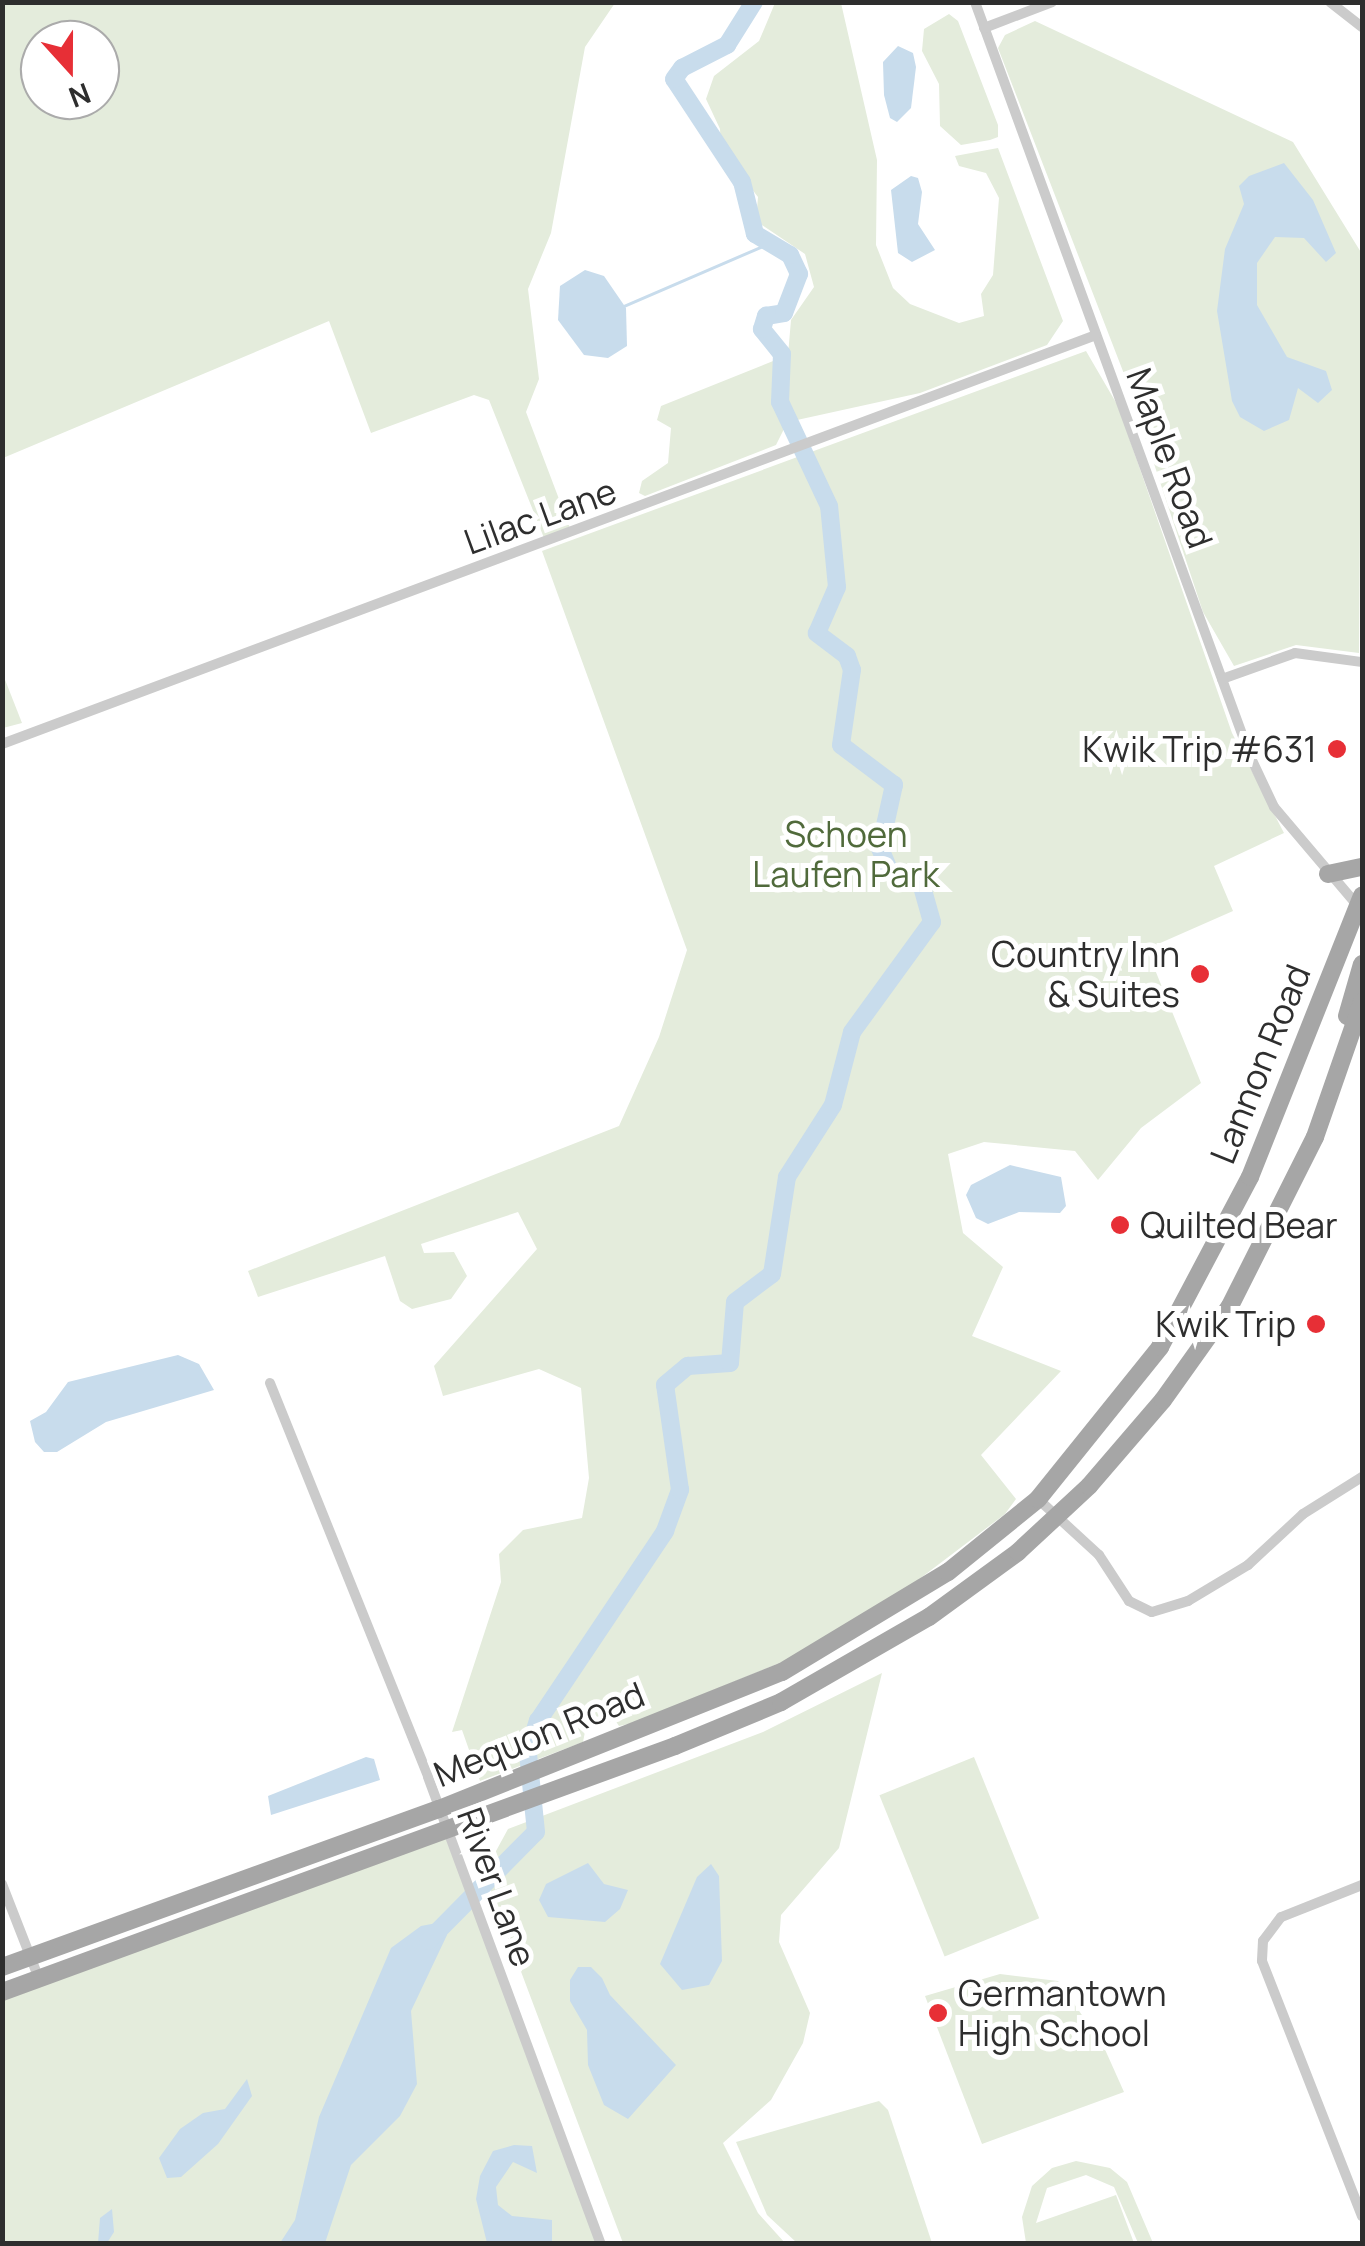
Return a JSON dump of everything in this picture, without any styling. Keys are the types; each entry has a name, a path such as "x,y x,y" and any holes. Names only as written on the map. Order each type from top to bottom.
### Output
{"main road":[{"path":"1328,874 1362,866"},
{"path":"1361,908 1362,928"},
{"name":"Lannon Road","path":"1038,1499 1160,1346 1207,1268 1361,908"},
{"path":"1344,1056 1344,1028 1362,964"},
{"name":"Lannon Road","path":"1058,1515 1163,1400 1230,1306 1278,1221 1361,1009"},
{"name":"Mequon Road","path":"2,1967 439,1809 782,1672 856,1634 948,1572 1038,1499"},
{"name":"Mequon Road","path":"2,1992 446,1834 781,1702 865,1659 1018,1552 1058,1515"},
{"path":"250,1877 259,1900"}],"street":[{"name":"Maple Road","path":"975,2 1222,679 1274,807 1361,908"},
{"path":"984,28 1052,2"},
{"path":"1330,2 1362,27"},
{"name":"Lilac Lane","path":"2,744 787,454 1096,335"},
{"path":"1222,679 1295,653 1362,662"},
{"name":"River Lane","path":"270,1384 439,1809 601,2244"},
{"path":"1038,1499 1099,1555 1129,1601 1152,1612 1188,1601 1248,1565 1304,1514 1362,1477"},
{"path":"2,1884 38,1979"},
{"path":"1362,1885 1281,1917 1263,1941 1262,1961 1362,2216"}],"green space":[{"path":"3,3 615,3 585,47 551,233 528,289 539,379 526,412 570,528 544,538 489,400 474,395 371,433 329,321 3,458"},
{"path":"775,3 841,3 877,160 876,245 893,288 910,304 959,323 984,316 981,294 993,275 999,198 986,173 959,166 955,156 998,148 1063,321 1047,345 920,393 797,420 785,427 776,445 645,496 639,493 642,481 668,463 671,428 657,420 661,406 788,355 791,320 814,287 805,254 756,221 758,197 721,149 720,129 706,99 714,76 759,41"},
{"path":"949,14 958,21 998,125 998,137 990,140 961,145 940,126 939,84 922,51 924,29"},
{"path":"1035,21 1293,142 1362,254 1359,653 1296,645 1234,666 1203,612 1126,379 998,48 1005,35"},
{"name":"Schoen Laufen Park","path":"1086,351 1118,406 1232,733 1284,833 1214,866 1233,911 1158,944 1149,955 1201,1083 1141,1128 1098,1180 1075,1151 984,1142 948,1154 963,1233 1003,1267 972,1336 1061,1371 981,1455 1016,1499 1005,1514 889,1602 787,1660 633,1723 619,1726 615,1720 585,1732 583,1742 480,1781 462,1730 452,1732 501,1582 499,1554 523,1530 582,1518 589,1478 581,1388 539,1369 443,1396 434,1366 537,1249 518,1212 421,1244 424,1253 454,1252 467,1276 451,1299 412,1309 400,1301 385,1256 258,1297 248,1271 619,1126 659,1037 687,950 542,551"},
{"path":"2,672 22,723 3,728 2,728"},
{"path":"882,1673 839,1848 781,1915 779,1942 810,2013 803,2043 771,2100 723,2143 758,2213 785,2243 623,2243 484,1873 508,1829 763,1732"},
{"path":"974,1757 1039,1918 945,1957 879,1795"},
{"path":"446,1834 601,2243 3,2244 3,1999"},
{"path":"1000,1974 1058,1981 1103,2045 1124,2092 982,2144 925,1996"},
{"path":"879,2101 888,2110 932,2243 797,2243 767,2215 736,2142"},
{"path":"1076,2161 1110,2168 1127,2182 1153,2243 1138,2243 1114,2187 1086,2175 1047,2188 1036,2223 1116,2195 1134,2243 1026,2243 1022,2217 1032,2186 1052,2168"}],"water":[{"path":"898,46 913,53 916,67 911,108 897,122 890,118 884,95 883,62"},
{"path":"1284,163 1313,200 1336,253 1326,262 1304,238 1275,237 1257,263 1257,305 1287,357 1326,371 1332,390 1318,403 1298,388 1289,420 1264,431 1240,417 1232,401 1217,311 1225,249 1244,204 1239,186 1249,176"},
{"path":"911,176 918,178 922,192 918,224 935,250 912,262 898,253 891,190"},
{"path":"585,270 604,276 626,308 627,346 608,358 584,355 558,320 560,286"},
{"path":"1010,1165 1061,1177 1066,1206 1060,1213 1019,1212 988,1224 976,1218 966,1195 971,1185"},
{"path":"178,1355 199,1364 214,1390 106,1422 57,1452 44,1452 35,1442 30,1421 46,1412 68,1382"},
{"path":"366,1757 374,1759 380,1780 271,1815 268,1796"},
{"path":"588,1863 604,1884 628,1890 620,1909 605,1922 548,1917 539,1900 546,1884"},
{"path":"711,1864 719,1876 722,1961 709,1985 682,1990 660,1964 697,1877"},
{"path":"442,1922 447,1935 411,2011 417,2084 400,2116 351,2165 325,2243 280,2243 295,2220 319,2117 391,1948 421,1926"},
{"path":"578,1967 591,1967 602,1978 610,1995 676,2065 628,2119 604,2105 588,2065 587,2030 570,2001 570,1980"},
{"path":"247,2079 252,2096 218,2144 181,2177 167,2178 159,2158 180,2129 203,2113 225,2109"},
{"path":"514,2145 532,2146 537,2173 513,2162 496,2187 498,2205 512,2216 552,2220 552,2243 487,2243 476,2199 480,2176 493,2151"},
{"path":"112,2209 114,2232 107,2243 98,2243 100,2218"}],"waterway":[{"path":"428,1941 536,1832 528,1753 538,1721 665,1531 680,1490 665,1385 688,1366 730,1363 735,1302 772,1274 787,1177 833,1105 852,1032 932,922 919,876 890,872 880,848 894,785 841,745 852,670 847,656 817,633 837,587 829,506 780,402 782,354 762,329 766,316 784,313 799,274 790,255 755,234 742,182 674,79 682,68 727,45 754,2"},
{"path":"624,306 774,241"}],"place":[{"name":"Kwik Trip #631","path":"1337,749"},
{"name":"Country Inn & Suites","path":"1200,974"},
{"name":"Quilted Bear","path":"1120,1225"},
{"name":"Kwik Trip","path":"1316,1324"},
{"name":"Germantown High School","path":"938,2013"}]}
